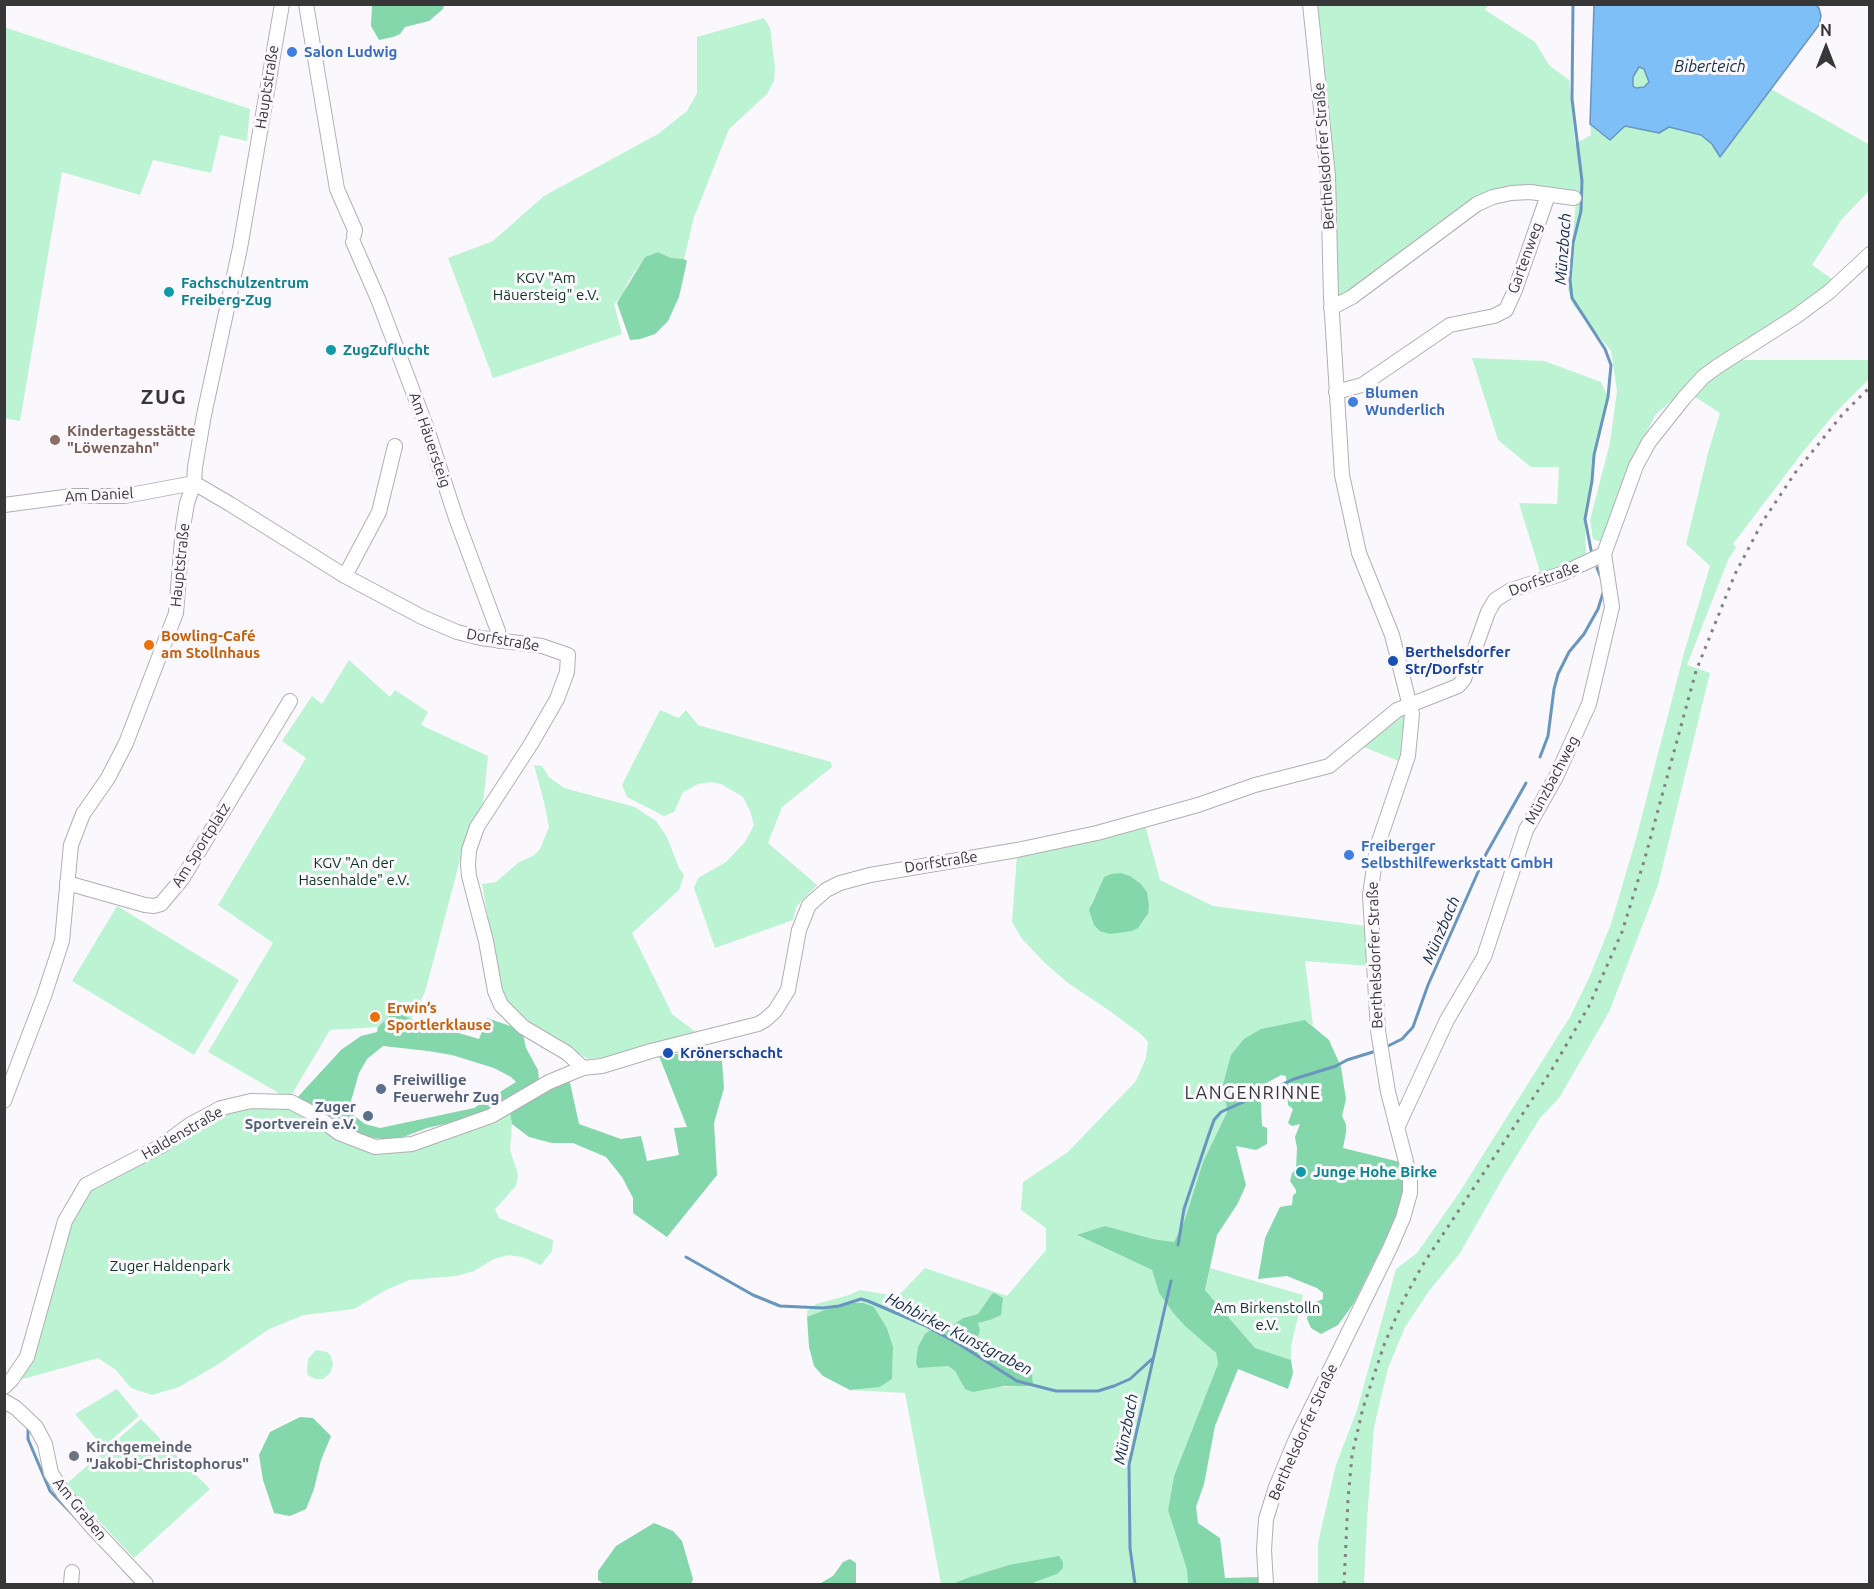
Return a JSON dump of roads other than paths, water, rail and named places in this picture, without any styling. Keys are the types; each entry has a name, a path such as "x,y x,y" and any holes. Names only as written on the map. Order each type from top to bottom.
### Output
{"street":[{"name":"Hauptstraße","path":"4,1101 44,996 62,941 71,845 83,814 108,778 126,743 176,613 187,503 194,483 204,415 240,248 282,4"},
{"name":"Am Häuersteig","path":"306,4 337,189 355,230 353,239 423,416 456,518 498,632 499,641"},
{"name":"Berthelsdorfer Straße","path":"1266,1584 1264,1550 1266,1519 1276,1487 1296,1439 1390,1248 1407,1207 1410,1177 1388,1092 1378,1031 1370,895 1377,847 1408,756 1412,725 1410,704 1392,635 1359,553 1342,475 1331,308 1328,176 1310,4"},
{"path":"1331,308 1352,297 1478,204 1493,197 1530,192 1574,198"},
{"name":"Gartenweg","path":"1336,392 1362,385 1450,325 1494,316 1506,310 1548,195"},
{"path":"1596,559 1636,466 1649,442 1679,403 1703,377 1829,292 1869,254"},
{"path":"345,576 379,512 395,446"},
{"name":"Am Daniel","path":"4,505 72,496 125,496 194,483"},
{"name":"Dorfstraße","path":"194,483 345,576 422,617 458,632 555,649 568,655 567,672 557,699 477,827 469,850 469,876 486,941 495,991 501,1005 523,1027 567,1053 583,1068 602,1066 758,1024 765,1020 788,990 801,922 808,905 826,890 840,883 870,875 1017,850 1097,833 1198,805 1255,785 1321,769 1340,759 1397,710 1450,691 1464,679 1488,612 1496,600 1511,590 1596,559"},
{"name":"Münzbachweg","path":"1397,1128 1447,1020 1484,957 1526,830 1556,777 1589,704 1612,607 1596,559"},
{"name":"Am Sportplatz","path":"67,882 145,905 161,904 182,879 290,701"},
{"name":"Haldenstraße","path":"4,1387 27,1357 65,1221 86,1185 161,1146 191,1124 221,1108 251,1101 291,1102 312,1113 339,1133 375,1147 412,1143 491,1116 549,1082 583,1068"},
{"name":"Am Graben","path":"4,1401 16,1408 36,1427 45,1444 51,1473 64,1494 146,1584"}],"water":[{"name":"Biberteich","path":"1594,5 1816,5 1821,16 1819,25 1720,157 1712,144 1701,135 1669,127 1659,133 1625,126 1610,140 1590,124","holes":["1639,67 1644,69 1649,82 1644,87 1636,88 1633,86 1633,77"]}],"waterway":[{"name":"Münzbach","path":"1573,4 1572,99 1582,181 1581,211 1573,243 1570,280 1572,298 1605,349 1611,365 1608,397 1594,455 1585,519 1592,555"},
{"name":"Münzbach","path":"1597,568 1602,580"},
{"name":"Münzbach","path":"1540,757 1548,736 1558,674 1569,652 1584,634 1598,609 1603,593"},
{"name":"Münzbach","path":"1386,1047 1402,1039 1413,1027 1428,985 1486,854 1526,783"},
{"name":"Münzbach","path":"1178,1245 1184,1209 1214,1120 1221,1112 1294,1079 1376,1051"},
{"name":"Hohbirker Kunstgraben","path":"686,1257 753,1295 780,1306 823,1308 861,1299 868,1301 924,1325 1017,1381 1056,1391 1098,1391 1114,1386 1130,1379 1152,1359"},
{"name":"Münzbach","path":"1135,1584 1130,1548 1129,1465 1171,1281"},
{"name":"Hohbirker Kunstgraben","path":"28,1427 28,1439 50,1491 77,1519"},
{"name":"Hohbirker Kunstgraben","path":"124,1570 137,1584"}],"railway":[{"path":"1344,1584 1352,1455 1363,1408 1384,1345 1403,1301 1422,1266 1551,1071 1589,1006 1622,932 1645,858 1696,671 1735,574 1763,521 1795,473 1842,415 1870,387"}],"place":[{"name":"Salon Ludwig","path":"292,52"},
{"name":"Fachschulzentrum Freiberg-Zug","path":"169,292"},
{"name":"ZugZuflucht","path":"331,350"},
{"name":"Blumen Wunderlich","path":"1353,402"},
{"name":"Kindertagesstätte \"Löwenzahn\"","path":"55,440"},
{"name":"Bowling-Café am Stollnhaus","path":"149,645"},
{"name":"Berthelsdorfer Str/Dorfstr","path":"1393,661"},
{"name":"Freiberger Selbsthilfewerkstatt GmbH","path":"1349,855"},
{"name":"Erwin’s Sportlerklause","path":"375,1017"},
{"name":"Krönerschacht","path":"668,1053"},
{"name":"Freiwillige Feuerwehr Zug","path":"381,1089"},
{"name":"Zuger Sportverein e.V.","path":"368,1116"},
{"name":"Junge Hohe Birke","path":"1301,1172"},
{"name":"Kirchgemeinde \"Jakobi-Christophorus\"","path":"74,1456"}],"district":[{"name":"ZUG","path":"164,397"},
{"name":"LANGENRINNE","path":"1253,1093"}],"park label":[{"name":"KGV \"Am Häuersteig\" e.V.","path":"546,286"},
{"name":"KGV \"An der Hasenhalde\" e.V.","path":"354,872"},
{"name":"Zuger Haldenpark","path":"170,1266"},
{"name":"Am Birkenstolln e.V.","path":"1267,1316"}]}
